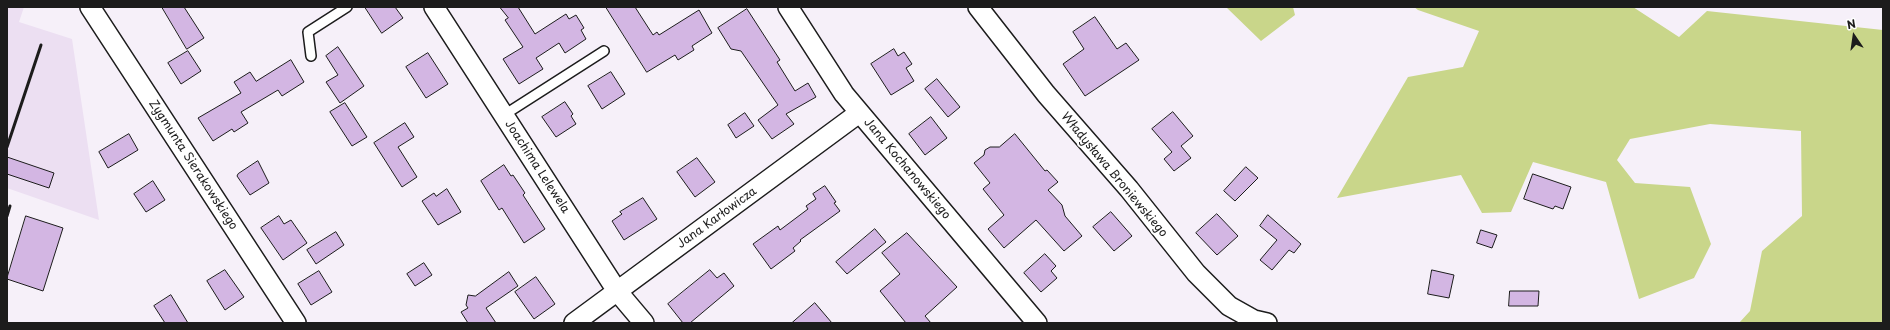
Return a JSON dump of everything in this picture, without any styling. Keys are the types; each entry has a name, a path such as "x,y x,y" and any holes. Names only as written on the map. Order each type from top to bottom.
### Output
{"street":[{"name":"Zygmunta Sierakowskiego","path":"90,7 296,323"},
{"name":"Joachima Lelewela","path":"434,7 617,291 644,323"},
{"name":"Jana Kochanowskiego","path":"788,7 844,94 1037,323"},
{"name":"Władysława Broniewskiego","path":"978,7 1046,94 1129,189 1196,273 1229,306 1254,320 1267,323"},
{"name":"Jana Karłowicza","path":"574,323 859,113"}],"lane":[{"path":"311,56 308,32 347,7"},
{"path":"504,115 604,51"}],"shaded area":[{"path":"7,7 24,7 19,22 72,39 99,220 7,188"}],"green space":[{"path":"1226,7 1293,7 1295,15 1261,41"},
{"path":"1414,7 1633,7 1679,37 1707,11 1883,30 1883,323 1739,323 1750,311 1762,251 1802,216 1801,131 1710,124 1630,139 1617,160 1635,183 1690,187 1711,244 1694,278 1639,299 1606,182 1533,162 1511,212 1482,213 1461,175 1337,198 1408,77 1463,67 1479,31 1418,10"}],"building":[{"path":"162,7 184,7 204,38 187,49"},
{"path":"365,7 395,7 403,18 382,33"},
{"path":"500,7 518,7 535,34 566,14 569,19 576,15 584,28 581,30 586,39 565,53 559,43 536,58 543,69 519,84 503,59 523,47 505,20 508,18"},
{"path":"606,7 635,7 653,35 657,32 659,35 699,10 712,33 692,46 694,50 678,60 675,55 647,72"},
{"path":"747,9 780,60 777,62 795,91 808,83 816,97 786,114 794,124 772,139 758,120 778,105 741,51 731,49 718,28"},
{"path":"1095,17 1117,49 1126,43 1139,60 1085,96 1063,64 1084,49 1073,32"},
{"path":"338,47 364,86 340,103 326,82 338,75 326,56"},
{"path":"894,49 898,56 904,52 912,64 906,68 914,81 891,95 871,64"},
{"path":"188,51 201,71 181,84 168,63"},
{"path":"428,53 448,84 426,98 406,67"},
{"path":"291,60 304,82 282,96 278,90 241,112 248,123 234,132 232,129 213,141 198,118 241,93 234,82 250,72 256,81"},
{"path":"611,72 625,94 602,109 588,86"},
{"path":"937,79 960,107 948,117 925,89"},
{"path":"565,102 573,114 571,116 576,124 556,137 542,117"},
{"path":"345,103 367,137 352,146 330,112"},
{"path":"1173,112 1193,136 1181,146 1191,158 1174,171 1164,159 1172,152 1152,129"},
{"path":"745,113 754,126 736,138 728,125"},
{"path":"931,117 947,138 925,155 909,134"},
{"path":"405,123 414,137 398,147 417,177 402,187 374,143"},
{"path":"129,134 138,150 108,168 99,152"},
{"path":"1015,134 1045,171 1047,170 1058,182 1048,190 1062,205 1065,216 1082,236 1064,251 1036,220 1004,248 988,229 1004,215 983,189 990,183 974,163 984,155 985,150 990,147 999,147"},
{"path":"7,157 54,173 49,188 7,174"},
{"path":"697,158 715,182 695,197 677,172"},
{"path":"258,161 269,183 250,195 237,176"},
{"path":"504,165 525,193 523,195 545,229 524,243 502,208 499,210 481,181"},
{"path":"1246,167 1258,178 1235,201 1224,191"},
{"path":"1533,174 1571,187 1563,209 1555,206 1553,209 1524,199"},
{"path":"153,181 165,200 146,212 134,194"},
{"path":"825,186 836,202 834,203 840,211 800,240 801,241 793,248 795,251 771,269 753,244 778,226 780,230 808,209 806,206 816,199 813,194"},
{"path":"447,189 461,212 438,225 422,201 434,193 436,196"},
{"path":"643,198 657,219 624,240 612,221 622,214 620,212"},
{"path":"1111,212 1132,236 1114,251 1093,227"},
{"path":"1217,214 1238,236 1217,255 1196,233"},
{"path":"1268,215 1301,244 1294,253 1289,250 1272,270 1260,260 1277,240 1260,226"},
{"path":"26,216 63,228 43,291 7,279"},
{"path":"279,216 284,224 291,220 307,243 283,260 261,228"},
{"path":"875,229 886,242 847,274 836,262"},
{"path":"1481,230 1497,235 1492,248 1477,243"},
{"path":"336,232 344,245 316,264 307,250"},
{"path":"907,233 957,287 925,316 931,323 906,323 880,291 900,274 882,253"},
{"path":"1045,254 1056,266 1051,271 1057,278 1041,292 1024,273"},
{"path":"424,263 432,275 415,286 407,274"},
{"path":"225,270 244,297 225,310 207,281"},
{"path":"710,270 717,278 724,273 734,286 690,323 683,323 668,304"},
{"path":"1432,270 1454,275 1449,298 1428,294"},
{"path":"319,271 332,292 311,305 298,284"},
{"path":"509,272 518,286 486,308 496,323 468,323 461,312 468,308 466,305 468,295 475,296"},
{"path":"536,277 555,304 534,319 515,292"},
{"path":"1510,291 1539,291 1538,306 1509,306"},
{"path":"171,295 188,323 165,323 154,306"},
{"path":"815,303 832,323 792,323"}],"railway":[{"path":"7,147 41,45"},
{"path":"7,216 10,206"}]}
